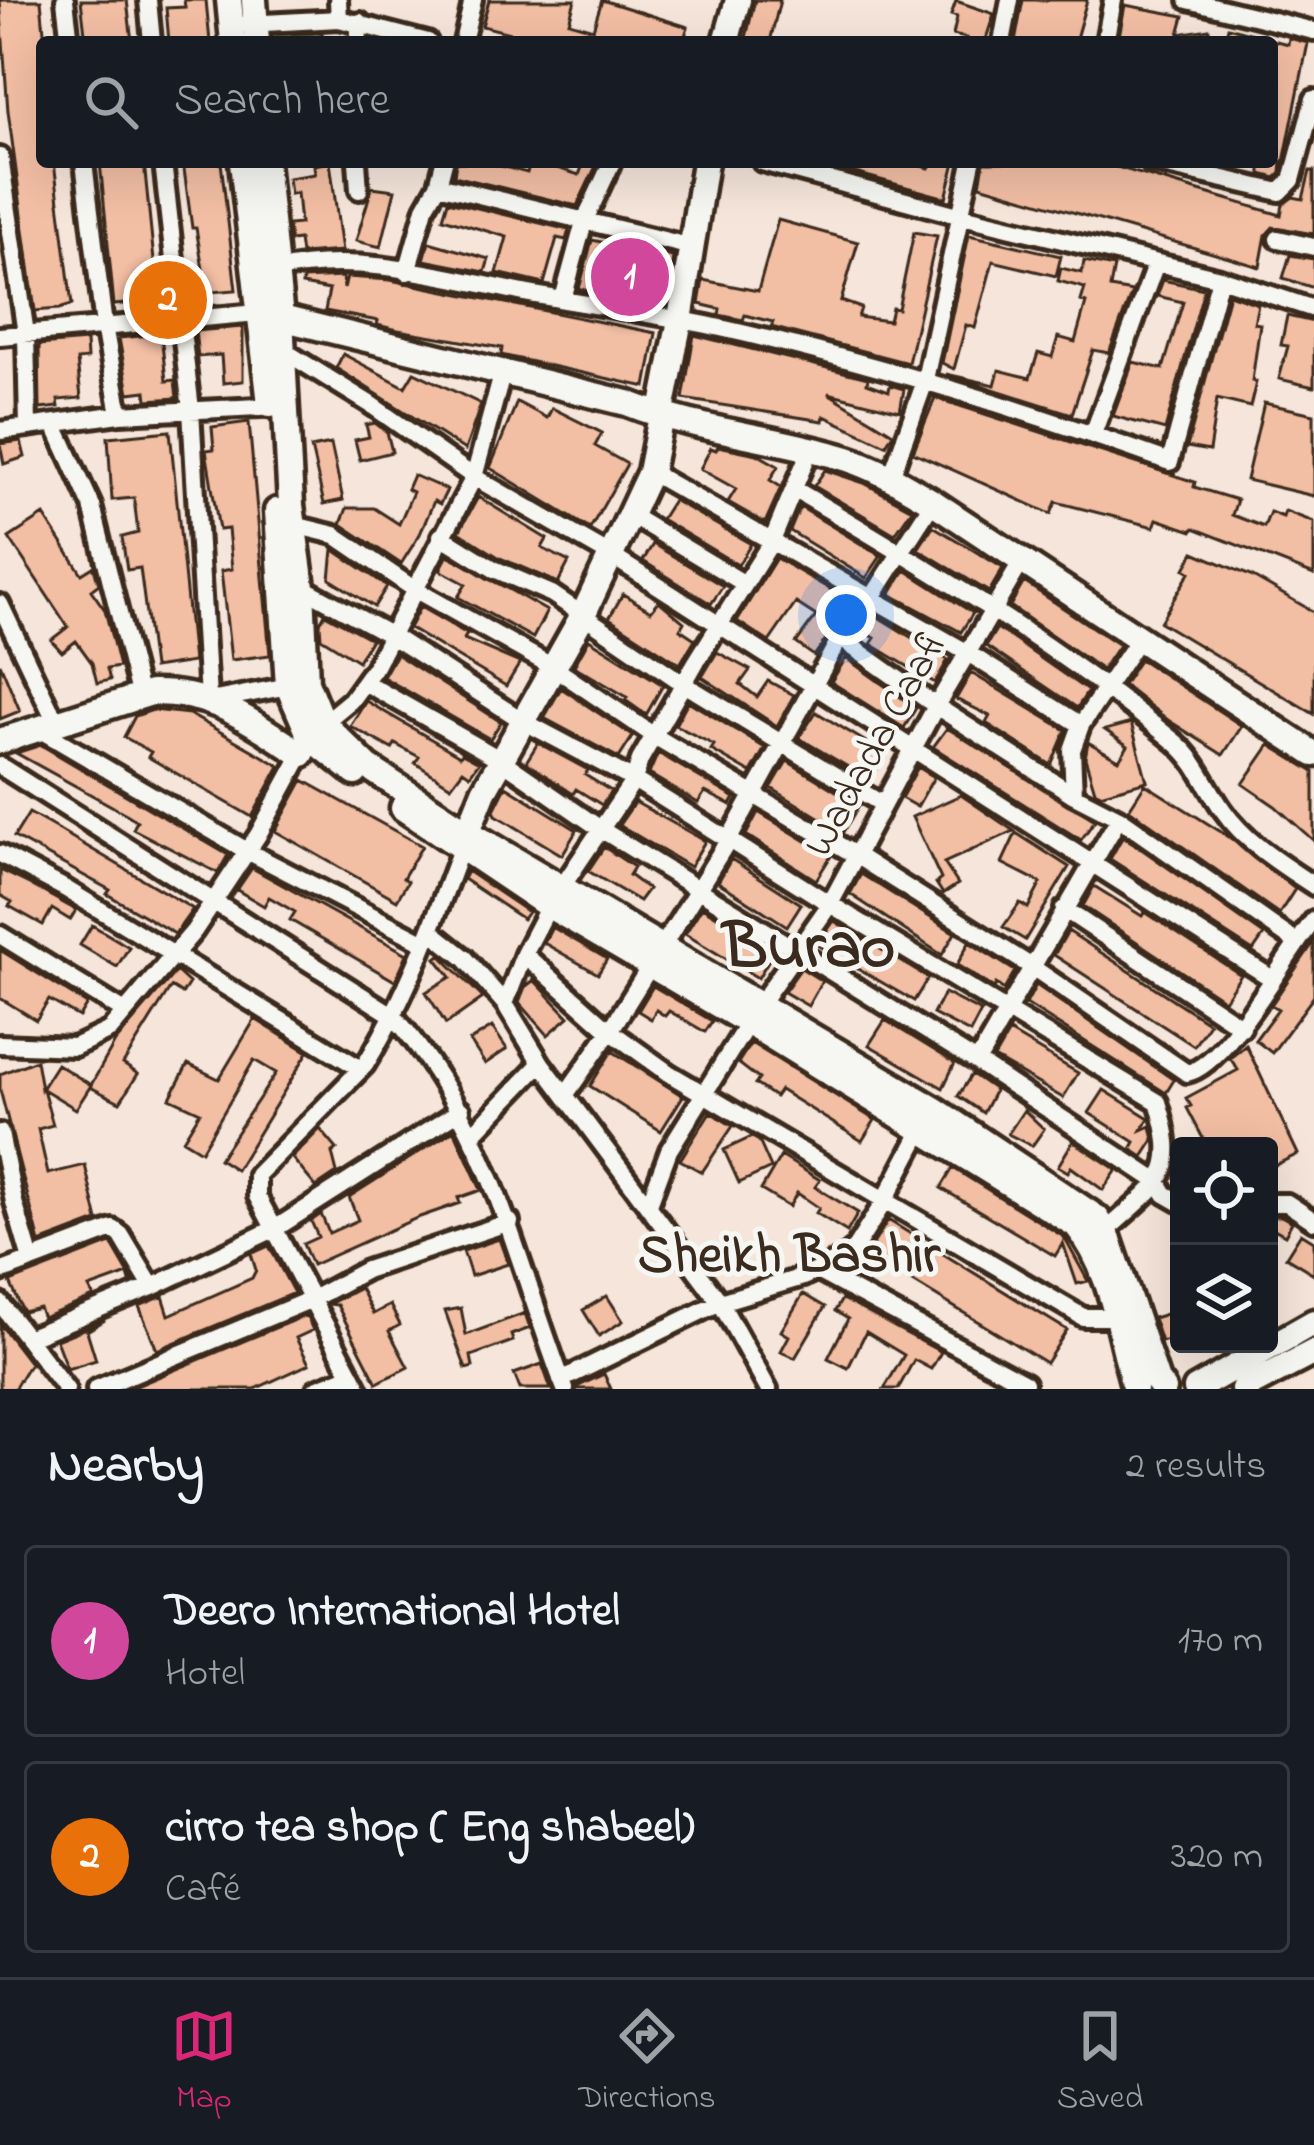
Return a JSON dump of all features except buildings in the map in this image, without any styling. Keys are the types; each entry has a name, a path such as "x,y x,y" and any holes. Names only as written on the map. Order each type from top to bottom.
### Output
{"street":[{"path":"64,0 69,36"},
{"path":"148,0 151,36"},
{"path":"464,36 473,0"},
{"path":"728,36 738,0"},
{"path":"1003,36 1010,0"},
{"path":"1106,36 1112,0"},
{"path":"1188,0 1314,31"},
{"path":"244,22 339,9 360,22 408,36"},
{"path":"359,36 360,22"},
{"path":"1176,168 1280,192 1292,180 1314,99"},
{"path":"0,158 26,334 28,427"},
{"path":"85,168 120,414"},
{"path":"164,168 182,319 212,699"},
{"path":"243,168 269,315 288,512 297,684 312,738"},
{"path":"267,168 276,271 269,315 281,349 278,406"},
{"path":"357,168 358,190"},
{"path":"407,272 442,168"},
{"path":"563,299 584,222 609,168"},
{"path":"316,1389 354,1383 257,1196 257,1175 361,1069 394,1016 501,760 583,615 650,472 704,168"},
{"path":"784,168 1220,278 1314,309"},
{"path":"891,477 924,384 970,168"},
{"path":"438,184 692,247"},
{"path":"1278,238 1314,247"},
{"path":"1093,434 1156,263"},
{"path":"276,271 323,264 407,272 680,320 795,346 1170,461 1220,278"},
{"path":"0,336 269,315 628,403 658,416 853,460 933,502 1314,754"},
{"path":"281,349 474,477 610,555 1271,978"},
{"path":"0,1044 74,1047 110,1030 173,956 248,851 312,738 366,683 474,477 502,375"},
{"path":"0,431 120,414 278,406"},
{"path":"55,425 92,506 140,697"},
{"path":"505,1004 524,954 556,896 634,780 640,760 772,541 810,450"},
{"path":"650,472 968,653 1081,725"},
{"path":"794,489 993,610 1108,687 1196,761 1226,814 1259,848 1314,886"},
{"path":"566,1094 729,839 840,638 933,502"},
{"path":"288,512 335,535 415,589 554,667 656,737 857,856 1187,1073 1200,1069 1242,1027 1314,920"},
{"path":"630,515 745,584"},
{"path":"441,536 494,569 552,594 684,684 882,803"},
{"name":"Wadada Caafi","path":"650,1204 669,1150 830,904 936,706 1022,563"},
{"path":"292,589 390,635 524,721 634,780 1158,1102 1170,1144 1165,1171 1106,1231"},
{"path":"0,604 46,725 248,851 465,958 505,1004 541,1063 720,1302 768,1389"},
{"path":"840,638 936,706 1074,795 1119,818 1296,941"},
{"path":"1074,795 1072,750 1081,725 1139,638"},
{"path":"366,683 501,760 602,830 977,1062 1158,1182 1170,1197"},
{"path":"212,699 297,684"},
{"path":"0,741 140,697 172,693 212,699 312,738 368,766 464,840 1088,1211 1106,1231 1126,1316 1135,1389"},
{"path":"0,766 394,1016 422,1049 473,1134 510,1222 559,1385 720,1302 833,1265 855,1248 928,1119"},
{"path":"977,1062 1119,818"},
{"path":"0,854 66,889 361,1069"},
{"path":"1064,909 1242,1027"},
{"path":"0,935 125,1012"},
{"path":"524,954 610,1031 702,1095 1083,1317 1126,1316"},
{"path":"473,1134 541,1063"},
{"path":"27,1339 152,1288 276,1228 461,1110"},
{"path":"928,1119 1076,1225 1092,1244 1162,1389"},
{"path":"0,1133 31,1260"},
{"path":"1278,1203 1287,1203 1314,1221"},
{"path":"96,1389 312,1299 388,1261 510,1222"},
{"path":"0,1272 113,1229 152,1288"},
{"path":"818,1270 1025,1383"},
{"path":"0,1304 66,1389"},
{"path":"1196,1389 1314,1322"},
{"path":"1243,1389 1314,1352"}],"place":[{"name":"Deero International Hotel","path":"630,277"},
{"name":"cirro tea shop ( Eng shabeel)","path":"168,300"}],"district":[{"name":"Burao","path":"809,950"},
{"name":"Sheikh Bashir","path":"789,1258"}]}
